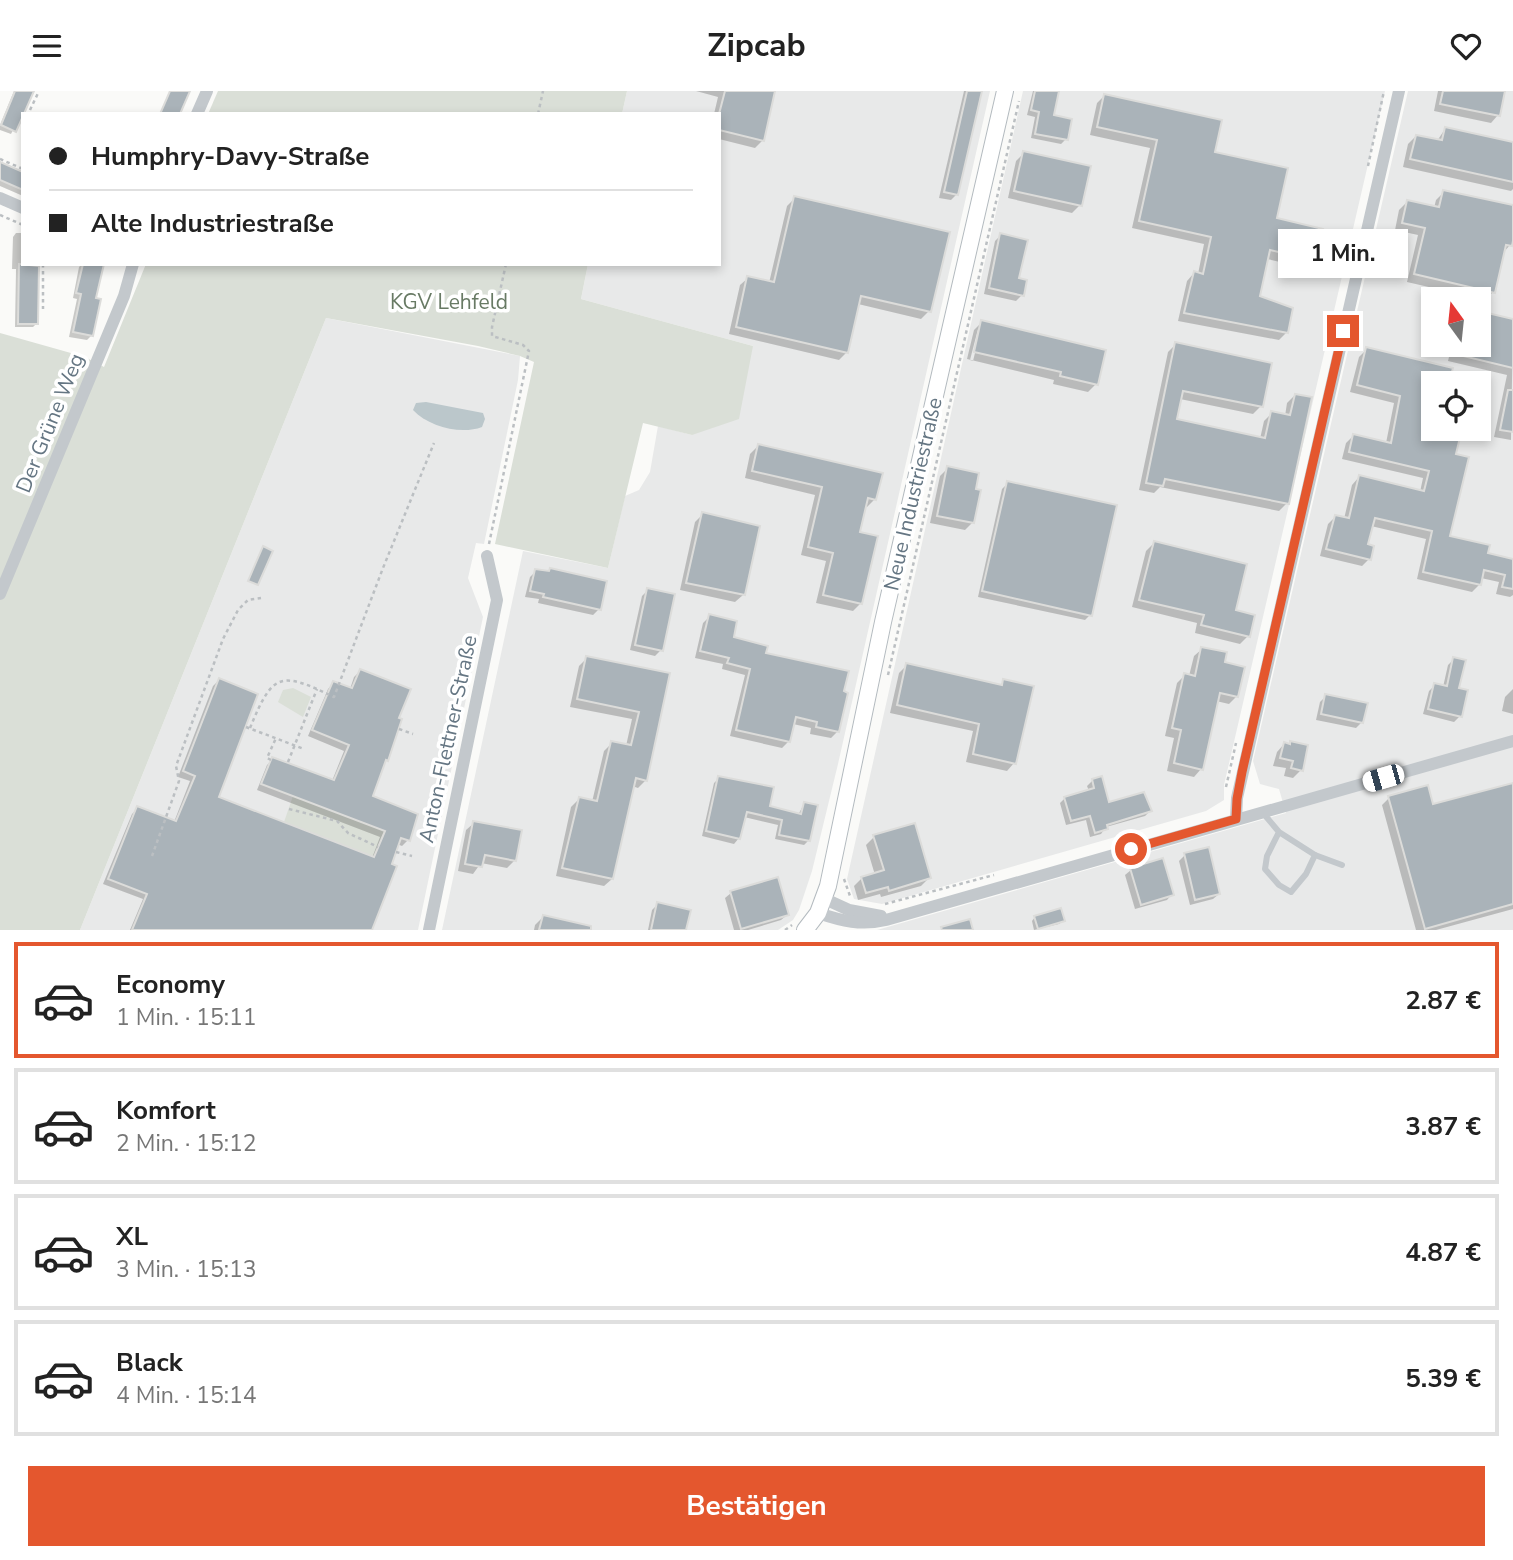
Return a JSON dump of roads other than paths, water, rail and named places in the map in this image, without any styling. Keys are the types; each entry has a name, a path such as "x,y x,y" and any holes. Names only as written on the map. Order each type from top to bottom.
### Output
{"street":[{"path":"198,112 207,91"},
{"name":"Neue Industriestraße","path":"821,906 1005,91"},
{"path":"1236,819 1237,799 1281,602 1399,91"},
{"path":"0,198 21,207"},
{"name":"Der Grüne Weg","path":"0,594 119,307 132,266"},
{"name":"Anton-Flettner-Straße","path":"429,930 497,600 488,550"},
{"path":"805,930 821,906 839,906 864,914 895,916 1513,741"}],"lane":[{"path":"1261,811 1269,824 1279,832 1315,855 1342,865"},
{"path":"1279,832 1267,856 1265,869 1279,885 1291,892 1306,874 1315,855"}],"park label":[{"name":"KGV Lehfeld","path":"449,302"}]}
